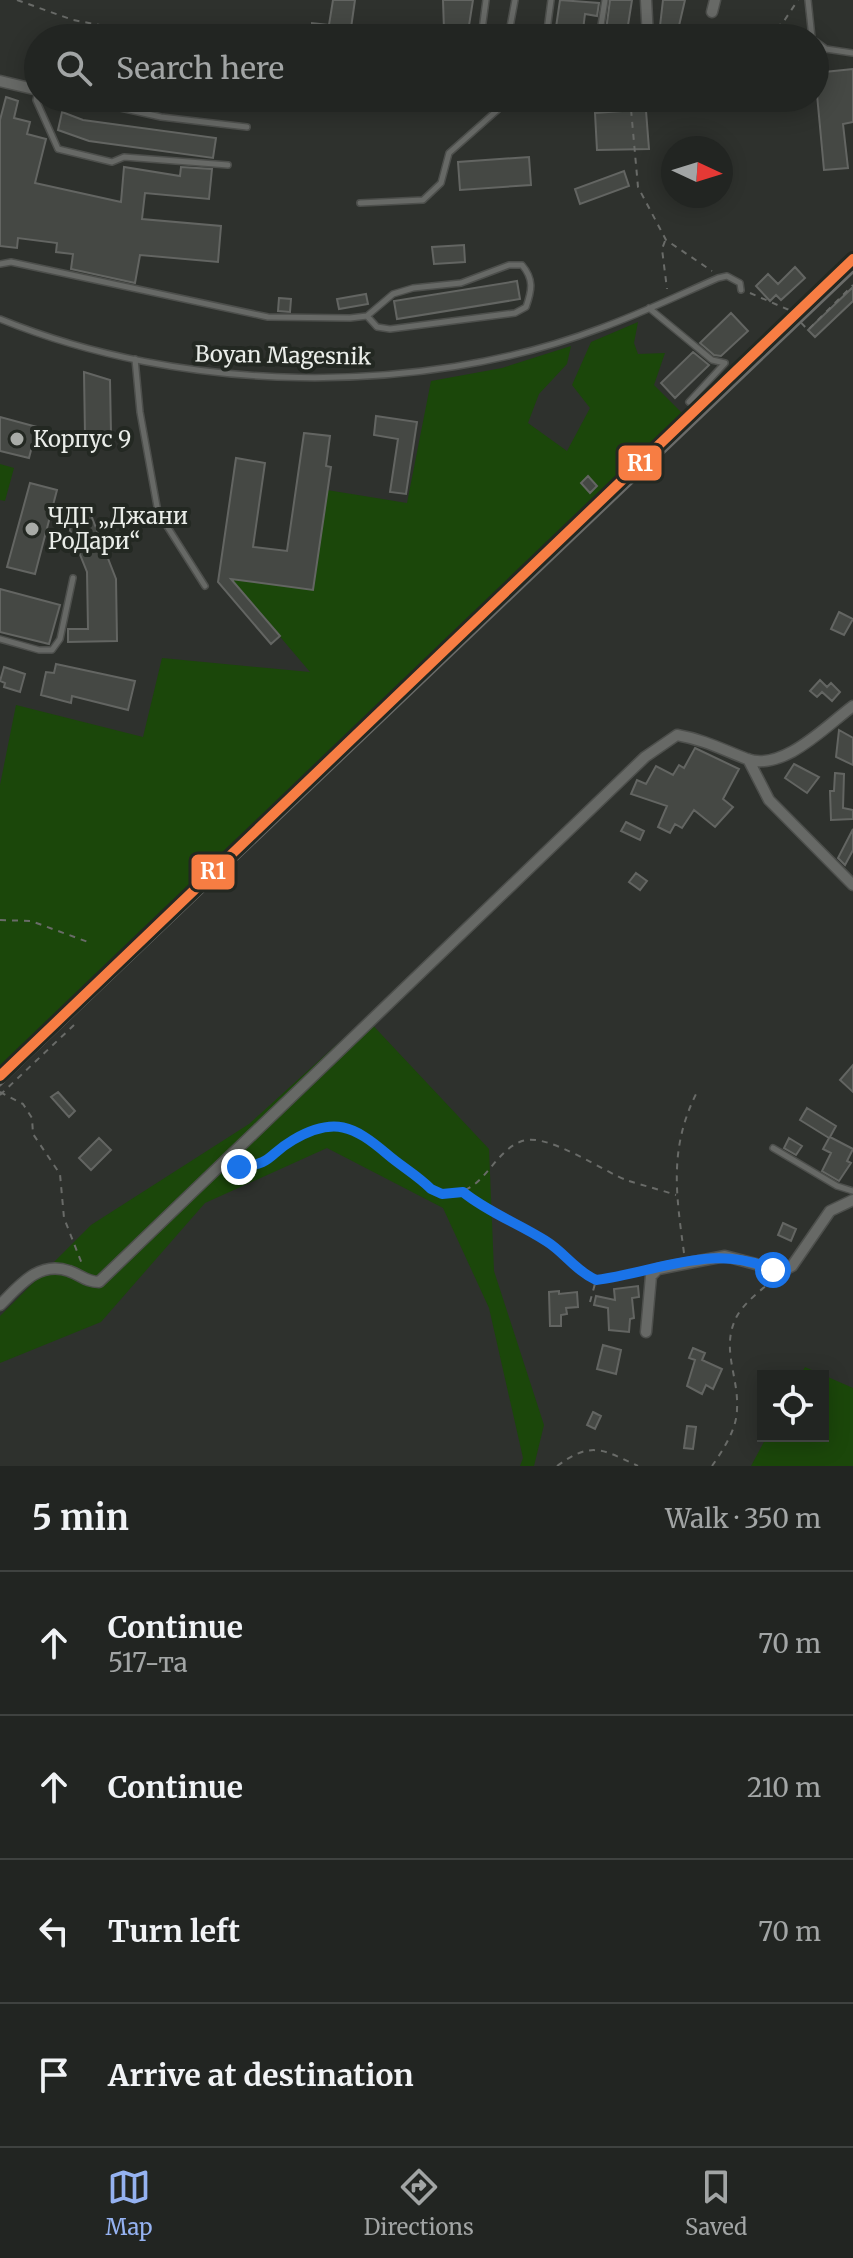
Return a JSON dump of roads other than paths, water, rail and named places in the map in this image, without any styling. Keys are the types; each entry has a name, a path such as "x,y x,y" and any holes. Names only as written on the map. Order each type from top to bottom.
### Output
{"street":[{"path":"646,0 647,24"},
{"path":"712,12 715,0"},
{"path":"0,81 24,87"},
{"path":"0,1305 35,1272 56,1268 88,1282 99,1282 645,757 677,735 710,741 748,759 765,762 790,752 853,706"},
{"path":"748,759 769,800 853,885"},
{"path":"646,1332 651,1276 658,1269 725,1256 782,1271 792,1266 830,1211 853,1200"}],"lane":[{"path":"483,24 486,0"},
{"path":"511,24 515,0"},
{"path":"548,24 551,0"},
{"path":"601,24 605,0"},
{"path":"808,0 811,24"},
{"path":"829,49 853,53"},
{"path":"41,112 58,149 112,162 124,157 228,165"},
{"path":"139,112 247,127"},
{"path":"360,203 423,200 441,183 449,153 495,112"},
{"path":"0,264 11,262 268,317 367,316 393,294 413,288 461,283 509,265 522,265 530,274 531,292 526,307 515,313 390,329 377,327 367,316"},
{"name":"Boyan Magesnik","path":"0,319 46,338 176,369 315,377 421,372 502,356 599,329 718,278 727,276 740,283 741,290"},
{"path":"648,308 712,360 725,363 689,402"},
{"path":"135,359 140,412 158,512 205,586"},
{"path":"0,639 39,650 52,650 60,639 73,578"},
{"path":"773,1148 837,1186 853,1191"}],"railway":[{"path":"0,1085 853,272"}],"place":[{"name":"Корпус 9","path":"17,439"},
{"name":"ЧДГ „Джани РоДари“","path":"32,529"}]}
